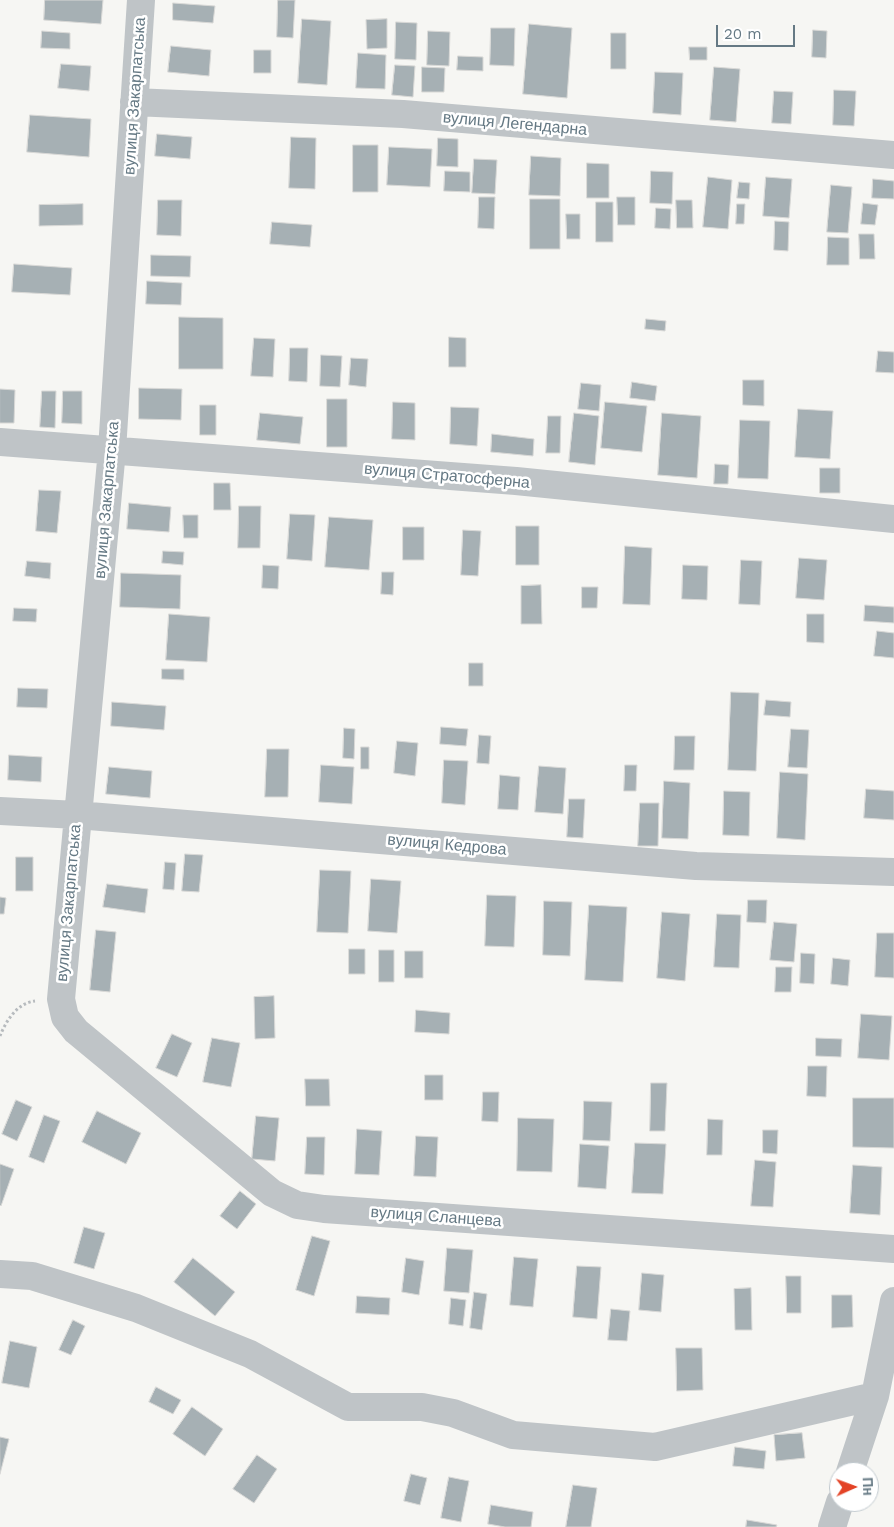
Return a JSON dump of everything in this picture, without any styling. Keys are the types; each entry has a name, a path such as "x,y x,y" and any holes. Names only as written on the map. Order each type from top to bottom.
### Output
{"street":[{"name":"вулиця Закарпатська","path":"60,998 112,450 141,0"},
{"name":"вулиця Легендарна","path":"134,102 403,114 894,156"},
{"name":"вулиця Стратосферна","path":"0,442 516,481 894,519"},
{"name":"вулиця Кедрова","path":"0,811 77,815 696,866 894,872"},
{"name":"вулиця Сланцева","path":"60,998 65,1017 76,1031 272,1193 297,1205 324,1209 894,1249"},
{"path":"0,1274 32,1276 136,1308 250,1354 348,1408 422,1407 453,1413 513,1435 655,1448 875,1396"},
{"path":"853,1462 875,1396 894,1301"},
{"path":"832,1527 837,1512"}],"path":[{"path":"0,1036 5,1022 17,1009 29,1001"}],"building":[{"path":"45,0 103,0 101,24 44,20"},
{"path":"278,0 295,0 293,38 277,37"},
{"path":"173,3 215,6 213,23 173,20"},
{"path":"302,19 331,21 327,85 298,83"},
{"path":"387,19 387,48 367,49 366,20"},
{"path":"396,22 417,23 416,60 395,59"},
{"path":"529,24 572,28 567,98 523,94"},
{"path":"491,28 515,28 514,66 490,65"},
{"path":"813,30 827,31 826,58 812,57"},
{"path":"42,31 70,33 70,49 41,48"},
{"path":"428,31 450,32 449,66 427,65"},
{"path":"611,33 626,33 626,69 611,69"},
{"path":"171,46 211,50 209,76 168,72"},
{"path":"689,47 707,47 707,60 690,60"},
{"path":"254,50 271,50 271,73 254,73"},
{"path":"358,53 386,55 385,89 356,88"},
{"path":"458,56 483,57 483,71 457,70"},
{"path":"61,64 91,66 89,91 58,88"},
{"path":"395,65 415,66 413,97 392,95"},
{"path":"422,67 445,68 444,92 422,92"},
{"path":"714,67 740,69 736,122 710,120"},
{"path":"655,72 683,73 681,115 653,113"},
{"path":"834,90 856,91 854,126 833,125"},
{"path":"774,91 793,92 791,124 772,123"},
{"path":"30,115 91,119 89,157 27,152"},
{"path":"157,134 192,137 190,159 155,156"},
{"path":"291,137 316,138 315,189 289,188"},
{"path":"438,138 458,139 458,167 437,166"},
{"path":"353,145 378,145 378,192 353,192"},
{"path":"389,147 432,149 430,187 387,185"},
{"path":"531,156 561,158 560,196 529,195"},
{"path":"474,159 497,160 495,194 472,193"},
{"path":"587,163 609,164 609,198 587,198"},
{"path":"445,171 470,172 470,192 444,191"},
{"path":"651,171 673,172 672,204 650,203"},
{"path":"708,177 732,180 728,229 703,227"},
{"path":"766,177 792,179 789,218 763,216"},
{"path":"873,179 894,181 894,199 872,198"},
{"path":"739,182 750,183 749,199 737,198"},
{"path":"831,185 852,187 848,233 827,232"},
{"path":"479,197 495,197 494,229 478,228"},
{"path":"617,197 635,197 635,225 618,225"},
{"path":"530,199 560,199 560,249 530,249"},
{"path":"158,200 182,200 181,236 157,235"},
{"path":"676,200 692,200 693,228 677,228"},
{"path":"596,202 613,202 613,242 596,242"},
{"path":"863,203 878,205 875,225 861,224"},
{"path":"83,204 83,225 39,226 39,205"},
{"path":"737,204 745,204 744,224 736,224"},
{"path":"656,208 671,209 670,229 655,228"},
{"path":"566,214 580,214 580,239 567,239"},
{"path":"775,221 789,222 788,251 774,250"},
{"path":"272,222 312,225 310,247 270,244"},
{"path":"859,234 874,234 875,259 860,259"},
{"path":"828,237 849,238 849,265 827,265"},
{"path":"151,255 191,256 190,277 151,276"},
{"path":"14,264 72,268 70,295 12,292"},
{"path":"147,281 182,283 181,305 146,304"},
{"path":"179,317 223,318 223,369 179,369"},
{"path":"646,319 666,321 665,331 645,329"},
{"path":"449,337 466,338 466,367 449,367"},
{"path":"254,338 275,339 273,377 251,376"},
{"path":"290,348 308,348 307,382 289,381"},
{"path":"878,351 894,352 894,373 876,372"},
{"path":"321,355 342,356 340,387 320,386"},
{"path":"351,358 368,359 366,387 349,385"},
{"path":"743,380 764,380 764,406 743,405"},
{"path":"632,382 657,386 655,401 630,398"},
{"path":"581,383 601,385 599,411 578,409"},
{"path":"139,388 182,389 181,420 139,419"},
{"path":"0,389 15,390 14,423 0,423"},
{"path":"42,391 56,391 55,428 40,427"},
{"path":"63,391 82,391 82,424 62,423"},
{"path":"327,399 347,399 347,447 327,447"},
{"path":"393,402 415,403 415,440 392,439"},
{"path":"605,402 647,406 642,452 601,448"},
{"path":"200,405 216,405 216,435 200,435"},
{"path":"451,407 479,408 477,446 450,444"},
{"path":"798,409 833,411 830,459 795,457"},
{"path":"260,413 303,417 300,444 257,440"},
{"path":"574,413 599,416 595,465 569,462"},
{"path":"662,413 701,416 697,478 658,475"},
{"path":"548,416 561,416 560,453 546,453"},
{"path":"740,420 770,421 768,479 738,478"},
{"path":"492,434 534,439 533,456 491,452"},
{"path":"715,464 729,465 728,484 714,484"},
{"path":"820,468 840,468 840,493 820,493"},
{"path":"214,483 230,483 231,510 214,510"},
{"path":"39,490 61,491 57,533 36,531"},
{"path":"129,503 171,507 169,532 127,529"},
{"path":"239,506 261,506 260,548 238,548"},
{"path":"290,514 315,515 312,561 287,559"},
{"path":"183,515 198,515 198,538 184,538"},
{"path":"329,517 373,520 369,570 325,567"},
{"path":"516,526 539,526 539,565 516,565"},
{"path":"403,527 424,527 424,560 403,560"},
{"path":"463,530 481,531 478,576 461,575"},
{"path":"625,546 652,548 650,605 623,604"},
{"path":"163,551 184,552 183,565 162,563"},
{"path":"799,558 827,560 824,600 796,598"},
{"path":"741,560 762,561 760,605 739,604"},
{"path":"27,561 51,563 50,579 25,576"},
{"path":"263,565 279,566 278,589 262,588"},
{"path":"683,565 708,566 707,600 682,599"},
{"path":"382,572 394,572 393,595 381,594"},
{"path":"121,573 181,575 180,609 120,607"},
{"path":"541,585 542,624 521,624 521,586"},
{"path":"582,587 598,587 597,608 582,608"},
{"path":"865,605 894,607 894,623 864,621"},
{"path":"14,608 37,609 36,622 13,621"},
{"path":"169,614 210,617 207,662 166,660"},
{"path":"807,614 824,614 824,643 807,642"},
{"path":"877,631 894,633 894,658 874,656"},
{"path":"469,663 483,663 483,686 469,686"},
{"path":"162,669 184,669 184,680 162,679"},
{"path":"18,688 48,689 47,708 17,707"},
{"path":"731,692 759,693 756,771 728,770"},
{"path":"766,700 791,702 790,717 764,715"},
{"path":"112,702 166,706 164,730 111,726"},
{"path":"441,727 468,729 466,746 440,744"},
{"path":"344,728 355,729 354,759 343,758"},
{"path":"791,729 809,730 807,768 788,767"},
{"path":"479,735 491,736 489,764 477,763"},
{"path":"675,736 695,736 694,770 674,770"},
{"path":"397,741 418,743 415,776 394,773"},
{"path":"361,747 369,747 369,769 361,769"},
{"path":"267,749 289,749 288,797 265,797"},
{"path":"9,755 42,757 41,782 8,780"},
{"path":"444,760 468,761 465,805 442,803"},
{"path":"321,765 354,767 352,804 319,802"},
{"path":"625,765 637,765 636,791 624,791"},
{"path":"539,766 566,768 563,814 535,812"},
{"path":"109,767 152,771 150,798 106,794"},
{"path":"780,772 808,774 805,840 777,838"},
{"path":"500,775 520,777 518,810 498,809"},
{"path":"664,781 690,783 688,839 662,838"},
{"path":"866,789 894,791 894,820 864,818"},
{"path":"724,791 750,792 749,836 723,835"},
{"path":"569,799 585,799 583,838 567,837"},
{"path":"640,803 659,803 658,846 638,846"},
{"path":"185,854 203,855 199,892 182,891"},
{"path":"16,857 33,857 33,891 16,891"},
{"path":"165,862 176,863 174,890 163,889"},
{"path":"320,870 351,871 348,933 317,932"},
{"path":"371,879 401,881 397,933 368,931"},
{"path":"107,884 148,889 145,913 103,907"},
{"path":"487,895 516,896 514,947 485,946"},
{"path":"0,897 6,898 4,914 0,914"},
{"path":"748,900 767,900 766,923 747,922"},
{"path":"544,901 572,902 570,956 543,955"},
{"path":"589,905 627,907 623,982 585,980"},
{"path":"662,912 690,914 685,981 657,978"},
{"path":"717,914 741,915 739,968 714,967"},
{"path":"774,922 797,924 794,962 770,960"},
{"path":"96,930 116,932 110,992 90,990"},
{"path":"877,933 894,933 894,978 875,977"},
{"path":"349,949 365,949 365,974 349,974"},
{"path":"379,950 394,950 394,982 379,982"},
{"path":"405,951 423,951 423,978 405,978"},
{"path":"801,953 815,954 814,984 800,983"},
{"path":"833,958 850,960 848,986 831,984"},
{"path":"776,967 792,967 791,992 775,992"},
{"path":"274,996 275,1038 255,1039 254,997"},
{"path":"416,1010 450,1013 449,1034 415,1032"},
{"path":"861,1014 892,1016 889,1060 858,1058"},
{"path":"172,1034 192,1043 177,1077 156,1068"},
{"path":"212,1038 240,1043 231,1087 203,1082"},
{"path":"816,1038 842,1039 841,1057 816,1056"},
{"path":"808,1066 827,1066 826,1097 807,1096"},
{"path":"425,1075 443,1075 443,1100 425,1100"},
{"path":"305,1079 329,1079 330,1106 306,1106"},
{"path":"651,1083 667,1083 665,1131 650,1131"},
{"path":"483,1092 499,1092 498,1122 482,1121"},
{"path":"853,1098 894,1098 894,1148 853,1147"},
{"path":"16,1100 32,1107 17,1141 2,1134"},
{"path":"584,1101 612,1102 610,1141 583,1140"},
{"path":"97,1111 141,1133 126,1164 82,1142"},
{"path":"44,1115 60,1121 44,1163 29,1157"},
{"path":"256,1116 279,1118 275,1161 252,1159"},
{"path":"518,1118 554,1119 552,1172 517,1171"},
{"path":"708,1119 723,1120 722,1155 707,1155"},
{"path":"357,1129 382,1131 379,1175 355,1174"},
{"path":"763,1130 778,1130 777,1154 763,1153"},
{"path":"416,1136 438,1137 436,1177 414,1176"},
{"path":"307,1137 325,1137 324,1175 305,1174"},
{"path":"635,1143 666,1144 663,1194 632,1193"},
{"path":"580,1144 609,1146 606,1189 578,1187"},
{"path":"755,1160 776,1162 773,1207 751,1206"},
{"path":"0,1164 14,1169 1,1206 0,1205"},
{"path":"853,1165 882,1167 880,1215 850,1213"},
{"path":"240,1191 256,1204 237,1229 220,1216"},
{"path":"84,1227 105,1233 94,1269 74,1263"},
{"path":"312,1236 330,1241 314,1296 296,1290"},
{"path":"447,1248 473,1250 469,1293 444,1291"},
{"path":"514,1257 538,1259 533,1307 510,1305"},
{"path":"193,1258 235,1292 215,1316 174,1282"},
{"path":"406,1258 424,1261 419,1295 402,1292"},
{"path":"577,1266 601,1267 597,1319 573,1317"},
{"path":"642,1273 664,1275 661,1312 639,1310"},
{"path":"786,1276 801,1276 801,1313 787,1313"},
{"path":"751,1288 752,1330 735,1330 734,1289"},
{"path":"474,1292 487,1294 482,1330 470,1328"},
{"path":"832,1295 852,1295 853,1327 832,1328"},
{"path":"357,1296 390,1298 389,1315 356,1313"},
{"path":"451,1298 466,1300 463,1326 449,1324"},
{"path":"611,1309 630,1311 627,1341 608,1340"},
{"path":"73,1320 85,1326 71,1355 59,1350"},
{"path":"10,1341 37,1347 29,1388 2,1383"},
{"path":"676,1348 702,1348 703,1390 677,1391"},
{"path":"156,1387 181,1400 173,1414 149,1402"},
{"path":"192,1407 223,1429 205,1456 173,1434"},
{"path":"802,1433 805,1458 776,1461 774,1435"},
{"path":"0,1437 9,1439 0,1474"},
{"path":"735,1447 766,1451 764,1469 733,1466"},
{"path":"257,1455 277,1469 254,1503 233,1489"},
{"path":"411,1474 427,1478 420,1505 404,1501"},
{"path":"449,1477 469,1481 461,1522 441,1518"},
{"path":"573,1485 597,1488 591,1527 566,1527"},
{"path":"491,1505 533,1512 531,1527 505,1527 488,1524"},
{"path":"747,1520 777,1525 776,1527 746,1527"}]}
